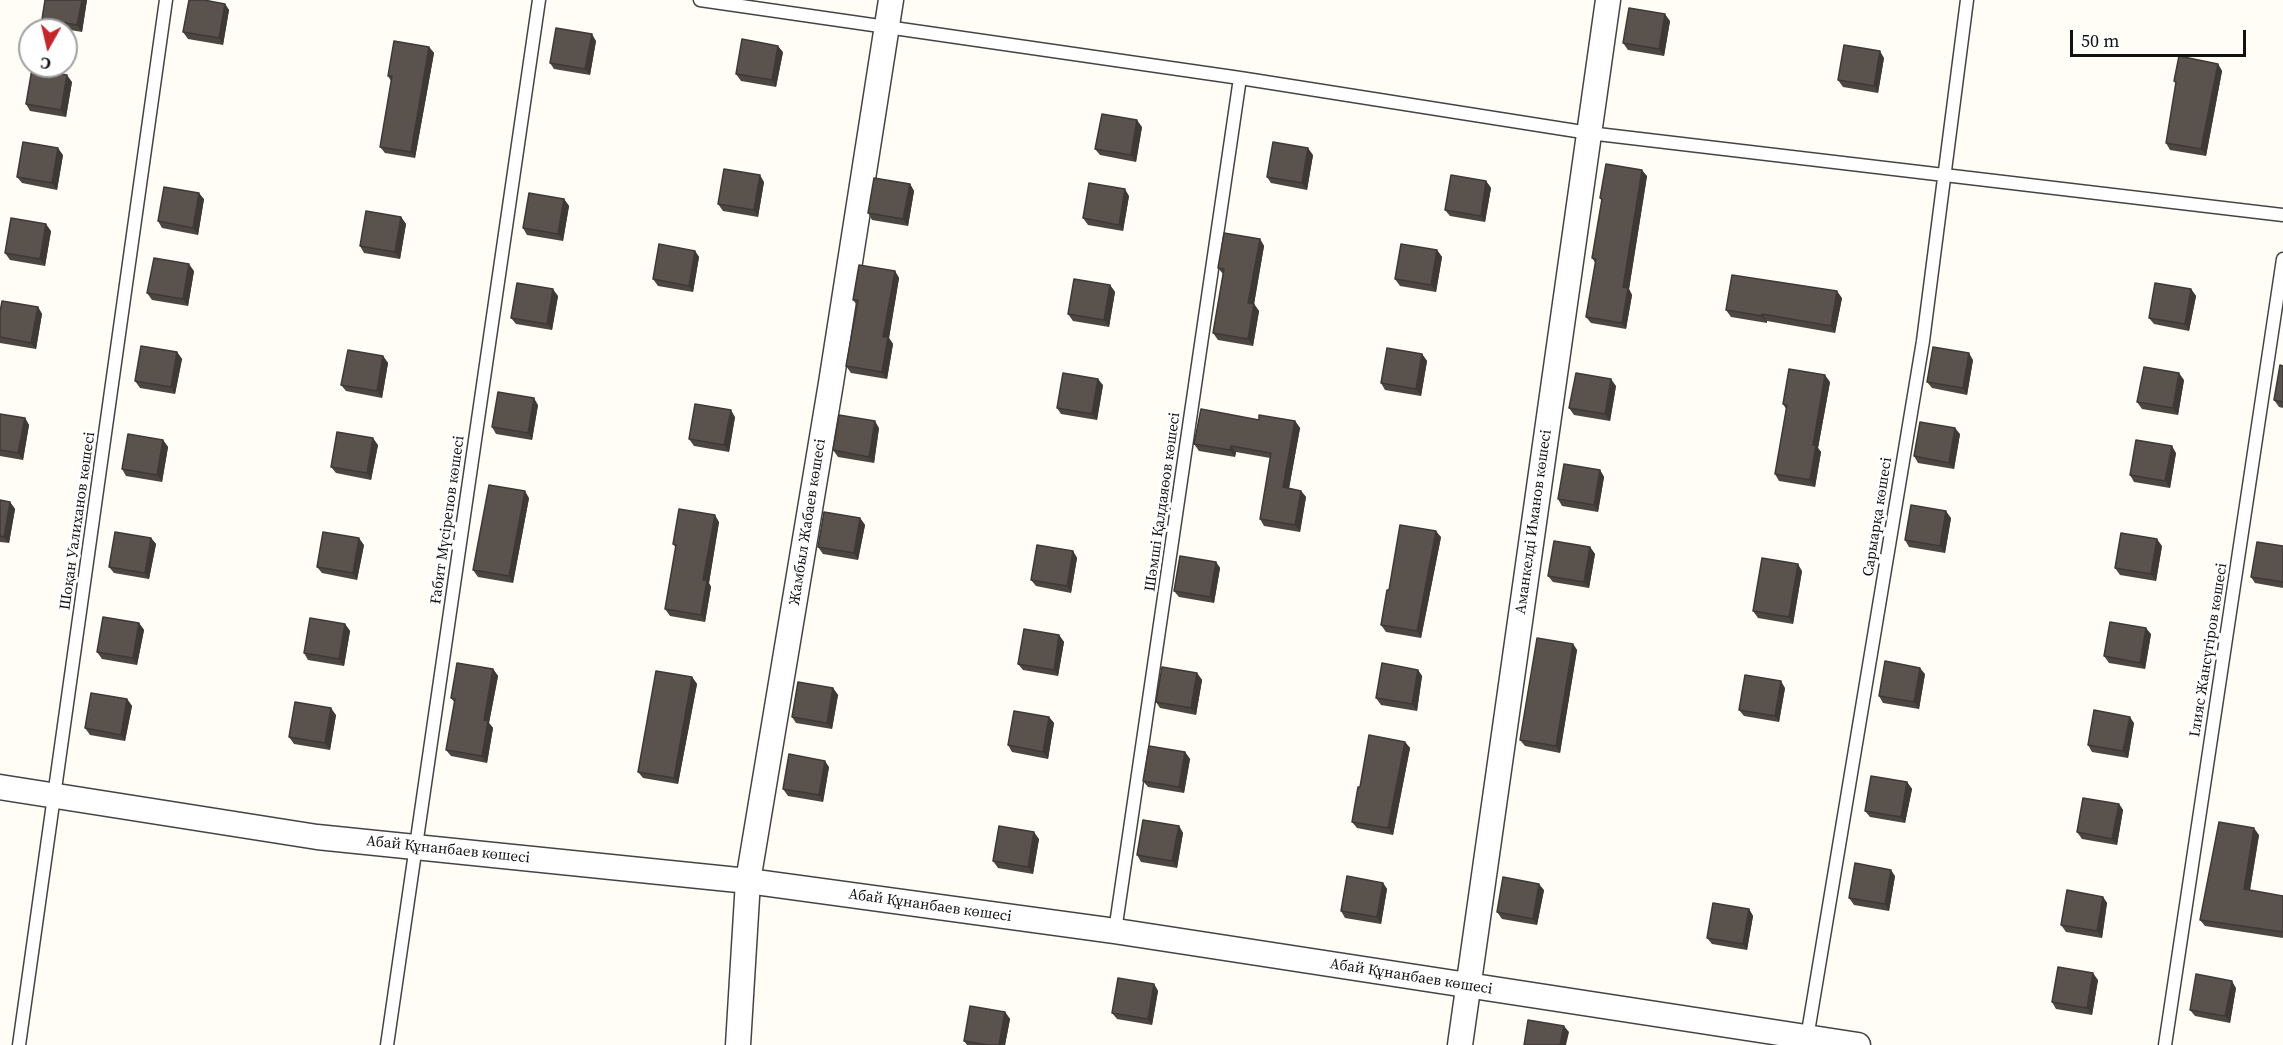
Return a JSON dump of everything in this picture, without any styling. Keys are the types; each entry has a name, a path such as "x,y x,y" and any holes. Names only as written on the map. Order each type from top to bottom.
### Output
{"street":[{"name":"Жамбыл Жабаев көшесі","path":"738,1045 748,881 831,383 891,0"},
{"name":"Аманкелді Иманов көшесі","path":"1460,1045 1608,0"},
{"name":"Абай Құнанбаев көшесі","path":"0,787 317,837 748,881 1115,931 1858,1045"}],"lane":[{"name":"Шоқан Уалиханов көшесі","path":"19,1045 166,0"},
{"name":"Ғабит Мүсірепов көшесі","path":"387,1045 539,0"},
{"path":"700,0 1239,78 1589,133 1944,177 2283,215"},
{"name":"Сарыарқа көшесі","path":"1807,1038 1923,341 1967,0"},
{"name":"Шәмші Қалдаяөов көшесі","path":"1115,931 1239,78"},
{"name":"Ілияс Жансүгіров көшесі","path":"2165,1045 2283,260"}],"building":[{"path":"45,0 82,0 78,20 78,18 42,18"},
{"path":"189,0 225,4 219,38 183,32"},
{"path":"1629,8 1665,14 1659,49 1623,43"},
{"path":"556,28 592,34 585,69 550,63"},
{"path":"742,39 778,46 772,80 736,74"},
{"path":"394,41 429,47 411,152 380,147 392,76 388,76"},
{"path":"1844,45 1880,51 1874,86 1838,80"},
{"path":"2179,56 2218,64 2201,149 2166,143"},
{"path":"30,78 66,78 61,110 26,104"},
{"path":"1102,114 1137,120 1131,155 1095,149"},
{"path":"23,142 58,148 52,183 17,177"},
{"path":"1273,142 1308,148 1302,183 1267,177"},
{"path":"1606,164 1642,170 1623,287 1628,288 1622,323 1586,317 1596,259 1592,258"},
{"path":"724,169 760,175 754,210 718,204"},
{"path":"1451,175 1486,181 1481,216 1445,210"},
{"path":"874,178 910,184 903,219 868,213"},
{"path":"1089,183 1125,189 1119,225 1083,218"},
{"path":"164,187 199,193 193,228 158,221"},
{"path":"529,193 564,199 558,234 523,228"},
{"path":"366,211 401,217 395,252 360,246"},
{"path":"11,218 46,224 40,259 5,253"},
{"path":"1224,233 1260,239 1248,303 1254,304 1248,339 1213,333 1224,269 1218,268"},
{"path":"659,244 695,251 689,286 653,279"},
{"path":"1401,244 1437,250 1431,285 1395,279"},
{"path":"154,258 189,264 183,299 147,293"},
{"path":"859,265 895,271 883,337 888,337 882,372 846,366 858,300 853,300"},
{"path":"1732,275 1837,291 1831,326 1726,310"},
{"path":"1074,279 1110,285 1104,320 1068,314"},
{"path":"517,283 553,289 547,324 511,318"},
{"path":"2155,283 2191,289 2185,324 2149,318"},
{"path":"2,301 38,307 31,343 0,337"},
{"path":"141,346 177,352 171,387 135,381"},
{"path":"1933,347 1969,353 1963,388 1927,382"},
{"path":"1387,348 1422,354 1416,389 1381,383"},
{"path":"348,350 383,356 377,391 341,385"},
{"path":"2280,365 2283,366 2283,402 2274,400"},
{"path":"2144,367 2179,373 2173,408 2137,402"},
{"path":"1789,369 1825,375 1813,445 1816,445 1810,480 1775,474 1787,405 1783,404"},
{"path":"1063,373 1098,379 1092,414 1057,408"},
{"path":"1576,373 1611,379 1605,414 1569,408"},
{"path":"498,392 534,398 528,433 492,427"},
{"path":"695,404 731,410 724,445 689,439"},
{"path":"1201,409 1259,420 1259,415 1295,421 1283,487 1301,491 1295,525 1260,519 1271,453 1231,446 1230,450 1194,444"},
{"path":"0,414 25,418 18,453 0,450"},
{"path":"839,415 875,421 869,457 833,450"},
{"path":"1920,422 1955,428 1949,463 1914,456"},
{"path":"337,432 373,438 367,473 331,467"},
{"path":"128,434 163,440 157,475 122,469"},
{"path":"2136,440 2172,446 2165,481 2130,475"},
{"path":"1564,464 1600,470 1594,505 1558,499"},
{"path":"489,485 525,491 509,576 473,570"},
{"path":"0,500 10,502 4,537 0,536"},
{"path":"1911,505 1946,511 1940,546 1905,540"},
{"path":"679,509 715,515 703,580 707,580 701,615 665,609 676,545 673,544"},
{"path":"824,512 860,518 854,553 818,547"},
{"path":"1400,525 1436,531 1417,631 1381,625"},
{"path":"115,532 151,538 145,573 109,567"},
{"path":"323,532 359,538 353,573 317,567"},
{"path":"2121,533 2157,539 2151,574 2115,568"},
{"path":"1554,541 1590,547 1584,582 1548,576"},
{"path":"2257,542 2283,546 2283,582 2251,577"},
{"path":"1037,545 1073,551 1067,586 1031,580"},
{"path":"1180,556 1216,562 1210,597 1174,591"},
{"path":"1762,558 1798,564 1789,617 1753,611"},
{"path":"103,617 139,623 133,658 97,652"},
{"path":"310,618 345,624 339,659 304,653"},
{"path":"2110,622 2146,628 2140,663 2104,656"},
{"path":"1024,629 1059,635 1054,670 1018,664"},
{"path":"1537,638 1573,644 1556,746 1520,740"},
{"path":"1885,661 1920,668 1914,702 1879,696"},
{"path":"457,663 493,669 484,720 488,721 482,756 446,750 455,699 451,698"},
{"path":"1382,663 1418,670 1412,704 1376,698"},
{"path":"1162,667 1197,673 1191,708 1156,702"},
{"path":"656,671 692,677 674,778 638,772"},
{"path":"1745,675 1781,681 1775,716 1739,710"},
{"path":"798,682 833,688 827,723 792,717"},
{"path":"91,693 127,699 121,735 85,728"},
{"path":"295,702 331,708 325,743 289,737"},
{"path":"2094,710 2130,717 2123,751 2088,745"},
{"path":"1014,711 1049,717 1043,752 1008,745"},
{"path":"1369,735 1405,742 1388,828 1352,822"},
{"path":"1149,746 1185,752 1179,787 1143,781"},
{"path":"789,754 825,761 819,795 783,789"},
{"path":"1871,776 1907,782 1901,817 1865,811"},
{"path":"2083,798 2119,804 2112,839 2077,832"},
{"path":"1143,820 1179,826 1172,861 1137,855"},
{"path":"2219,822 2254,828 2244,889 2283,896 2283,932 2200,920"},
{"path":"999,826 1034,832 1028,867 993,861"},
{"path":"1855,863 1891,870 1885,904 1849,898"},
{"path":"1347,876 1383,883 1377,917 1341,911"},
{"path":"1503,877 1539,884 1533,919 1497,912"},
{"path":"2067,890 2103,897 2097,931 2061,925"},
{"path":"1713,903 1749,909 1743,944 1707,938"},
{"path":"2058,967 2093,973 2087,1008 2052,1002"},
{"path":"2196,974 2232,981 2225,1016 2190,1010"},
{"path":"1118,978 1154,984 1148,1019 1112,1013"},
{"path":"970,1006 1005,1012 999,1045 964,1041"},
{"path":"1528,1020 1564,1026 1560,1045 1524,1045"}]}
